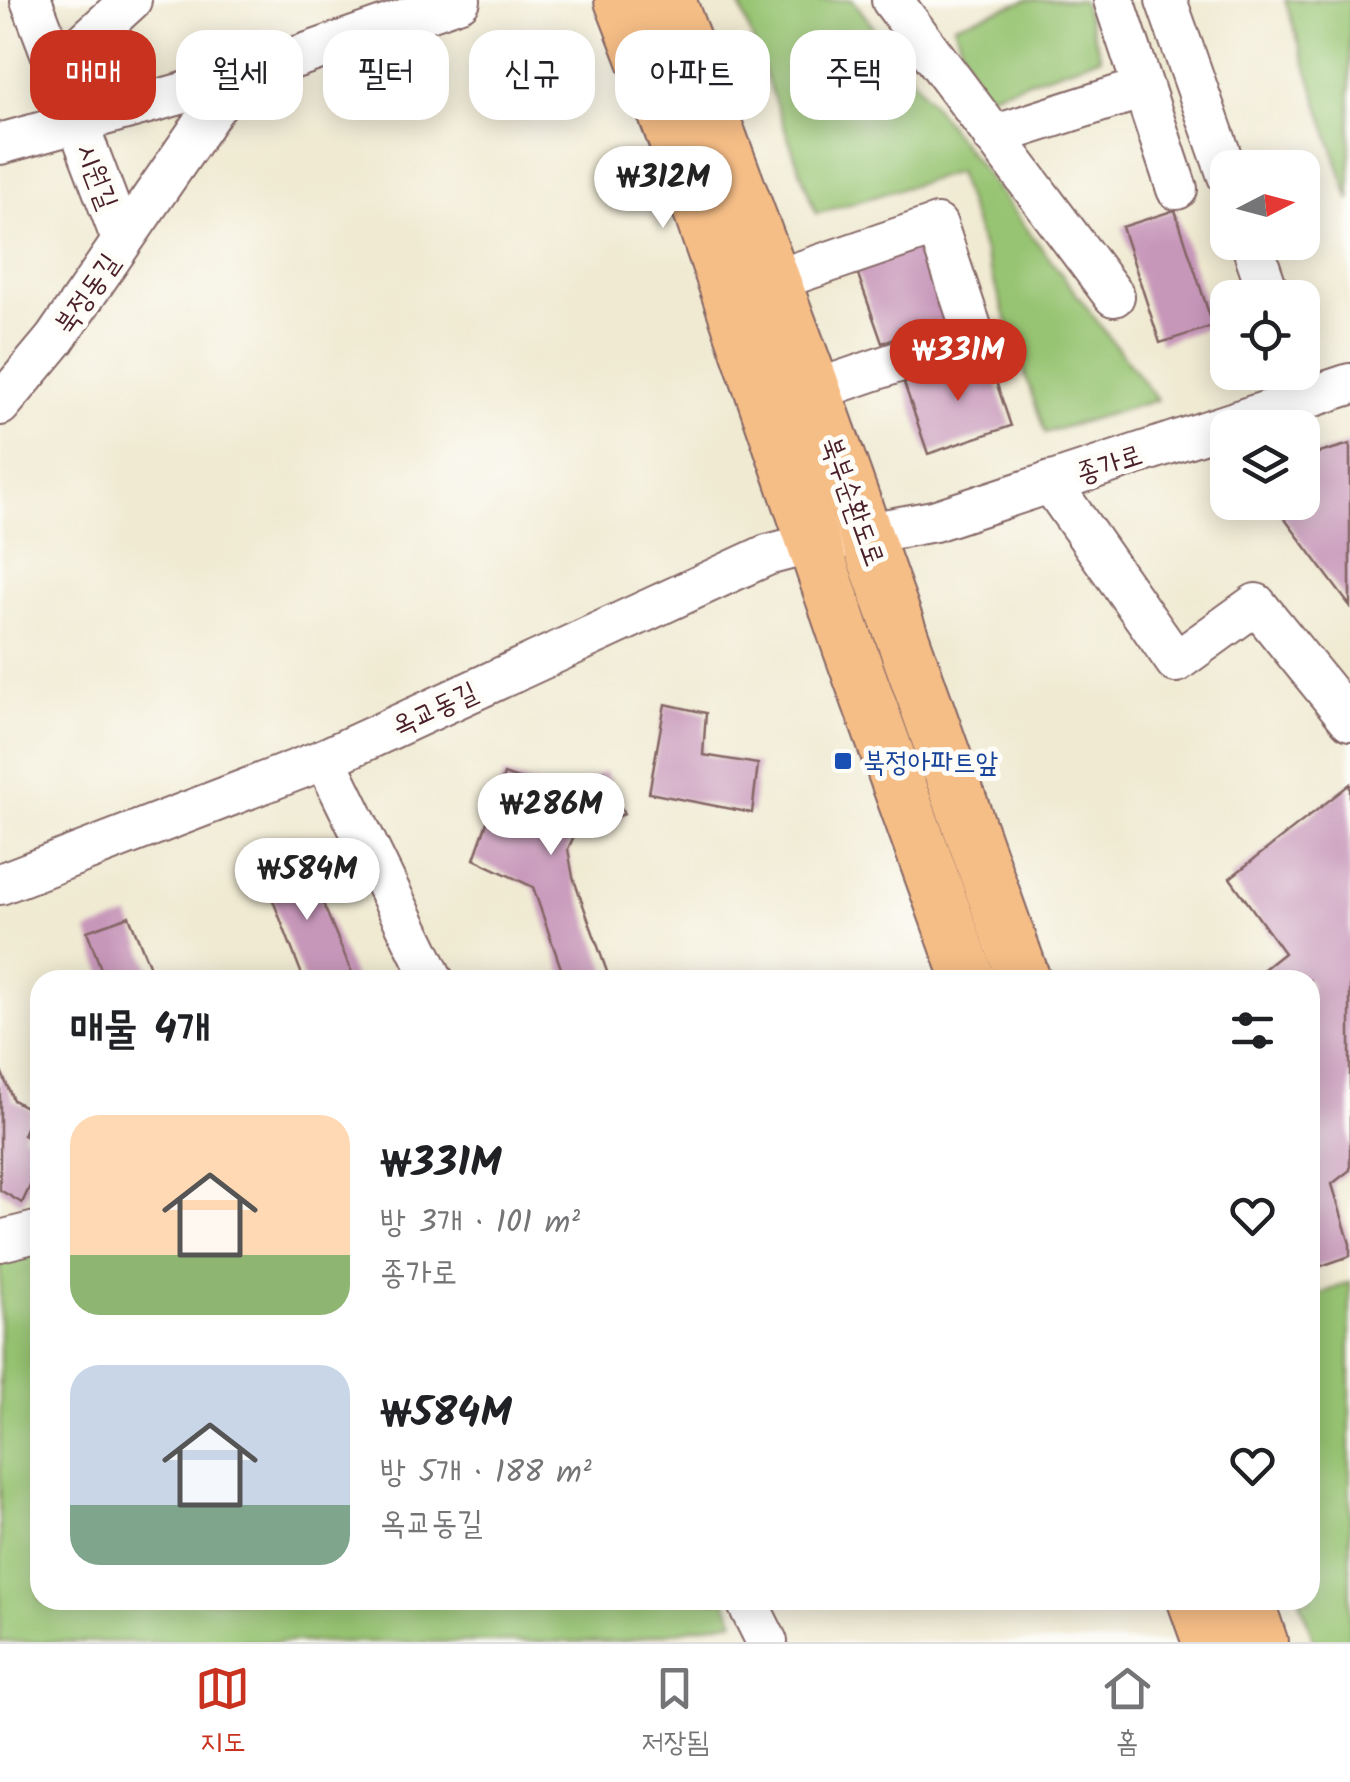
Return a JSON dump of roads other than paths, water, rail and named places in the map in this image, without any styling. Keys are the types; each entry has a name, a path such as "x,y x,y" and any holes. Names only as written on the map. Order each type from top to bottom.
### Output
{"main road":[{"path":"594,0 681,215 795,388"},
{"path":"660,13 782,278 795,388"},
{"name":"북부순환도로","path":"660,13 795,388 866,534 1020,970"},
{"name":"북부순환도로","path":"795,388 814,543 966,970"},
{"path":"1198,1610 1209,1642"},
{"path":"1250,1610 1261,1642"}],"street":[{"name":"시원길","path":"31,0 43,30"},
{"path":"99,30 131,0"},
{"path":"303,55 460,0"},
{"path":"892,0 1114,296"},
{"path":"1114,0 1177,189"},
{"path":"1166,0 1219,150"},
{"path":"993,136 1143,88"},
{"path":"0,144 176,95"},
{"name":"북정동길","path":"0,405 55,339 205,120"},
{"name":"시원길","path":"78,122 122,240"},
{"path":"782,278 937,226 974,336 795,388"},
{"name":"종가로","path":"1320,385 1350,384"},
{"name":"종가로","path":"866,534 934,521 1050,482 1291,390"},
{"path":"1050,482 1176,662 1256,604 1350,720"},
{"name":"옥교동길","path":"0,884 324,759 767,555 866,534"},
{"path":"324,759 428,970"},
{"path":"0,1240 30,1233"},
{"path":"749,1610 759,1641"}],"place":[{"name":"북정아파트앞","path":"843,761"}]}
